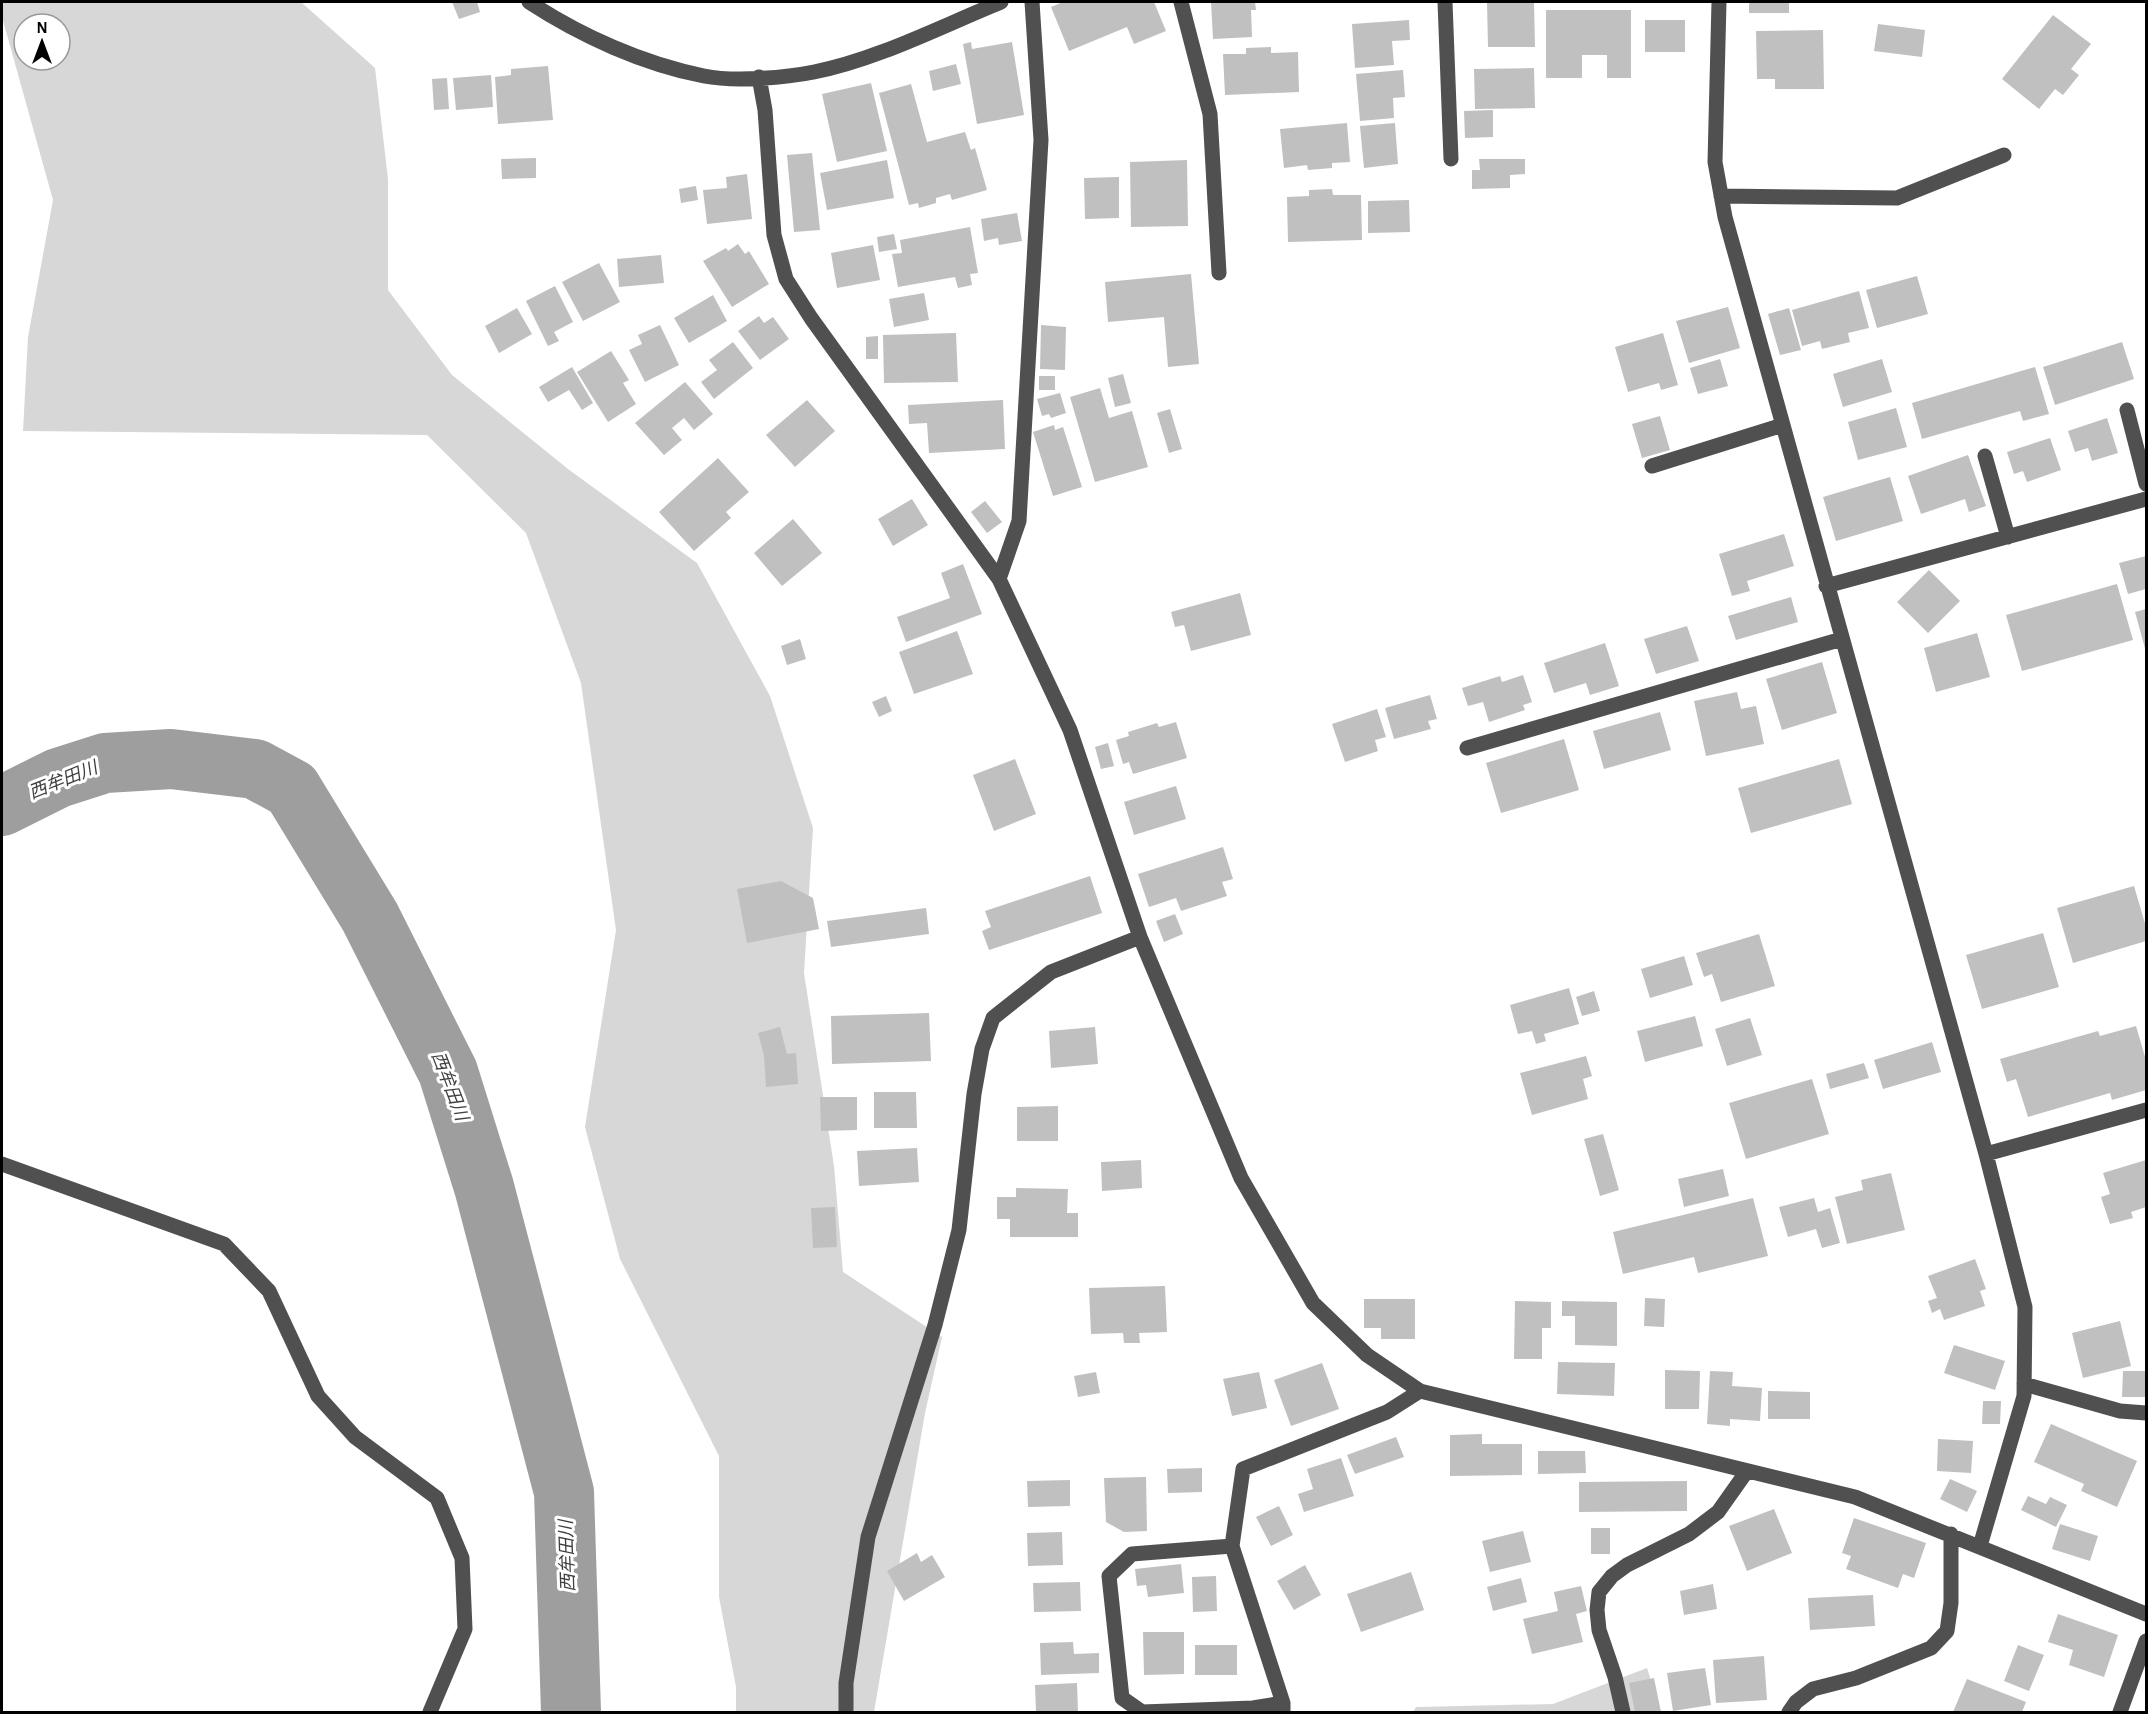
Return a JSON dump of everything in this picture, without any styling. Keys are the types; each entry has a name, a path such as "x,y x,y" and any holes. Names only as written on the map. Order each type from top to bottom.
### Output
{"street":[{"path":"530,2 567,27 620,50 705,76 759,76 813,72 865,57 1001,2"},
{"path":"999,579 1019,521 1041,140 1032,2"},
{"path":"1182,2 1210,114 1219,273"},
{"path":"1445,2 1452,159"},
{"path":"1719,2 1715,162 1721,196 1826,585 1986,1154 2025,1307 2024,1396 1980,1546"},
{"path":"759,76 765,110 774,235 786,279 811,318 999,579 1070,730 1140,937 1241,1178 1313,1303 1367,1355 1420,1391 1855,1497 2146,1614"},
{"path":"1721,196 1897,198 2004,155"},
{"path":"2127,410 2146,484"},
{"path":"1652,466 1783,426"},
{"path":"1985,456 2008,537"},
{"path":"1826,585 2146,499"},
{"path":"1467,748 1842,639"},
{"path":"846,1713 846,1683 868,1537 935,1325 959,1230 976,1083 982,1049 993,1018 1051,972 1140,937"},
{"path":"1986,1154 2146,1110"},
{"path":"2,1164 224,1244 268,1291 318,1396 356,1437 437,1498 462,1558 465,1629 430,1713"},
{"path":"2024,1384 2120,1411 2146,1413"},
{"path":"1233,1546 1132,1554 1109,1576 1122,1698 1142,1712 1283,1708 1233,1546 1243,1470 1387,1412 1420,1391"},
{"path":"1623,1713 1615,1677 1599,1629 1597,1610 1599,1592 1612,1576 1627,1565 1689,1534 1718,1512 1748,1471"},
{"path":"1789,1713 1796,1702 1813,1689 1856,1678 1931,1648 1947,1631 1951,1603 1951,1534"},
{"path":"2120,1713 2146,1641"}],"shaded area":[{"path":"5,2 301,2 375,68 388,179 388,290 452,375 568,469 697,563 770,696 813,828 804,973 834,1166 843,1272 942,1337 925,1413 874,1712 736,1712 736,1687 719,1597 719,1456 620,1259 585,1127 616,930 581,683 526,533 427,435 23,431 28,337 53,200 17,72 72,72 72,12 12,12 12,53 2,17 2,3"},
{"path":"1647,1668 1661,1712 1413,1712 1416,1707 1553,1704"}],"building":[{"path":"452,2 477,2 480,12 459,19"},
{"path":"1063,2 1154,2 1166,31 1134,44 1127,27 1069,51 1051,7"},
{"path":"1211,2 1255,2 1256,10 1251,10 1252,37 1213,39"},
{"path":"1487,2 1534,2 1535,47 1488,47"},
{"path":"1749,2 1789,2 1789,13 1749,13"},
{"path":"1546,10 1631,10 1631,78 1607,78 1607,55 1582,55 1582,78 1546,78"},
{"path":"2053,15 2091,44 2071,69 2079,75 2063,95 2055,89 2039,109 2002,79"},
{"path":"1409,20 1410,40 1392,41 1394,65 1355,68 1352,24"},
{"path":"1645,20 1685,20 1685,52 1645,52"},
{"path":"1878,24 1925,30 1922,57 1874,51"},
{"path":"1823,30 1824,89 1775,89 1775,79 1757,79 1756,31"},
{"path":"971,42 972,49 1012,42 1024,115 977,124 963,44"},
{"path":"1271,47 1271,53 1298,52 1299,92 1225,95 1223,54 1246,54 1246,48"},
{"path":"956,64 961,84 933,91 929,71"},
{"path":"548,66 553,120 498,124 495,77 511,75 511,69"},
{"path":"1534,68 1535,108 1475,109 1474,69"},
{"path":"1403,70 1405,97 1393,98 1394,118 1360,121 1356,74"},
{"path":"491,75 493,107 456,110 453,78"},
{"path":"447,78 449,109 434,110 432,79"},
{"path":"871,83 887,151 837,162 822,94"},
{"path":"911,84 927,142 965,132 971,150 975,148 987,190 952,200 950,194 936,198 936,203 919,208 918,203 909,205 879,93"},
{"path":"1493,110 1493,137 1465,138 1464,111"},
{"path":"1347,123 1350,162 1332,163 1332,168 1308,170 1307,165 1284,168 1280,129"},
{"path":"1395,123 1398,164 1364,168 1360,126"},
{"path":"812,153 820,230 794,232 787,155"},
{"path":"536,158 536,178 502,179 501,159"},
{"path":"1479,159 1525,159 1525,174 1510,175 1510,188 1472,189 1472,170 1480,170"},
{"path":"887,160 894,198 827,210 820,173"},
{"path":"1187,160 1188,226 1131,227 1130,162"},
{"path":"747,174 752,219 707,224 703,190 727,188 726,177"},
{"path":"1119,177 1119,218 1085,219 1084,178"},
{"path":"696,186 698,200 681,203 679,189"},
{"path":"1332,189 1333,195 1361,195 1362,240 1288,242 1287,197 1309,196 1309,190"},
{"path":"1409,200 1410,232 1368,233 1368,201"},
{"path":"1017,213 1022,241 999,245 998,238 984,241 981,219"},
{"path":"970,227 978,273 970,274 972,285 958,288 955,277 898,287 892,254 902,253 900,240"},
{"path":"894,234 897,249 879,252 877,237"},
{"path":"738,244 745,254 749,251 769,284 732,307 703,261 726,248 728,251"},
{"path":"873,245 880,280 837,288 831,253"},
{"path":"661,255 664,283 619,287 617,259"},
{"path":"599,263 620,302 583,321 562,282"},
{"path":"1191,274 1199,364 1168,367 1164,317 1108,322 1105,282"},
{"path":"1917,276 1928,314 1877,328 1866,290"},
{"path":"555,286 573,322 554,332 559,341 548,346 526,301"},
{"path":"1859,291 1869,328 1848,333 1850,342 1822,349 1820,341 1802,346 1792,310"},
{"path":"924,293 929,320 894,327 889,299"},
{"path":"713,295 727,321 689,343 674,318"},
{"path":"1728,307 1740,348 1689,363 1676,321"},
{"path":"517,308 532,334 499,353 485,326"},
{"path":"1789,308 1801,350 1780,355 1768,314"},
{"path":"759,316 764,323 773,317 789,339 760,360 738,331"},
{"path":"660,325 679,365 645,382 629,350 642,344 638,335"},
{"path":"1041,325 1066,327 1065,370 1040,369"},
{"path":"956,333 958,382 884,383 883,335"},
{"path":"1663,333 1678,385 1661,390 1659,383 1628,392 1615,347"},
{"path":"878,336 878,359 866,359 866,337"},
{"path":"733,342 753,368 714,399 701,382 717,370 709,360"},
{"path":"2122,342 2134,379 2055,405 2043,367"},
{"path":"611,351 629,380 623,383 636,404 608,422 577,372"},
{"path":"1720,359 1728,386 1698,394 1690,368"},
{"path":"1882,359 1892,392 1843,407 1833,374"},
{"path":"572,367 593,403 582,410 569,390 548,402 539,387"},
{"path":"2035,367 2049,414 2023,421 2020,411 1922,439 1912,403"},
{"path":"1123,374 1131,403 1115,407 1108,378"},
{"path":"1039,376 1055,376 1055,390 1039,390"},
{"path":"685,382 713,414 694,430 684,418 672,428 682,440 664,455 635,423"},
{"path":"1100,388 1109,418 1132,411 1148,467 1095,482 1070,397"},
{"path":"1060,393 1066,413 1051,418 1049,414 1042,416 1037,399"},
{"path":"807,400 835,431 795,467 766,435"},
{"path":"1003,400 1005,449 929,453 927,423 909,424 908,405"},
{"path":"1896,408 1907,447 1858,460 1848,422"},
{"path":"1170,409 1182,449 1169,453 1157,413"},
{"path":"1660,416 1670,450 1642,458 1632,424"},
{"path":"2107,418 2118,453 2092,461 2088,448 2075,452 2068,431"},
{"path":"1054,425 1055,430 1063,427 1082,487 1053,496 1033,432"},
{"path":"2050,438 2061,470 2027,482 2023,471 2014,474 2007,452"},
{"path":"1968,455 1986,506 1969,512 1965,499 1921,514 1908,476"},
{"path":"718,458 749,492 726,512 731,518 694,551 659,512"},
{"path":"1890,477 1903,521 1836,541 1823,497"},
{"path":"912,499 928,525 893,546 878,519"},
{"path":"985,501 1002,522 987,533 971,512"},
{"path":"793,519 822,553 782,586 754,553"},
{"path":"1784,534 1794,566 1747,581 1750,591 1732,596 1719,554"},
{"path":"2146,556 2146,589 2128,594 2119,563"},
{"path":"963,564 982,614 906,642 897,617 950,598 941,573"},
{"path":"1929,570 1960,601 1928,633 1897,602"},
{"path":"2117,584 2133,640 2022,671 2006,615"},
{"path":"1240,593 1251,635 1191,651 1184,625 1175,627 1171,612"},
{"path":"1791,597 1798,622 1736,640 1728,616"},
{"path":"2146,609 2146,652 2135,612"},
{"path":"1687,626 1699,661 1656,674 1644,639"},
{"path":"957,631 973,674 914,694 899,652"},
{"path":"1977,633 1990,677 1936,692 1924,648"},
{"path":"800,639 806,659 787,665 781,646"},
{"path":"1605,643 1619,686 1590,695 1586,683 1554,693 1544,663"},
{"path":"1822,662 1837,713 1782,730 1766,679"},
{"path":"1523,675 1532,702 1523,705 1525,710 1489,722 1483,702 1468,706 1462,688 1500,676 1502,682"},
{"path":"1737,692 1741,709 1756,706 1764,744 1706,756 1694,701"},
{"path":"1430,695 1437,719 1428,721 1431,729 1394,739 1385,708"},
{"path":"886,696 892,711 879,717 872,702"},
{"path":"1377,709 1386,737 1375,740 1378,751 1345,762 1332,724"},
{"path":"1660,712 1671,750 1604,769 1593,731"},
{"path":"1176,722 1187,758 1133,774 1129,762 1123,764 1116,740 1129,736 1128,732 1157,723 1159,727"},
{"path":"1564,739 1579,790 1501,813 1486,763"},
{"path":"1108,743 1114,766 1101,769 1095,747"},
{"path":"1015,759 1036,814 994,831 973,775"},
{"path":"1839,759 1852,804 1751,833 1738,788"},
{"path":"1176,786 1186,819 1134,835 1124,802"},
{"path":"1223,847 1233,879 1222,882 1227,896 1181,911 1176,898 1149,907 1138,874"},
{"path":"1090,876 1102,913 989,950 982,931 991,927 985,911"},
{"path":"781,881 813,898 819,929 747,943 737,889"},
{"path":"2134,886 2146,927 2146,941 2073,963 2057,908"},
{"path":"926,908 929,934 831,947 827,921"},
{"path":"1175,914 1183,934 1164,942 1156,921"},
{"path":"2043,933 2059,987 1982,1009 1966,955"},
{"path":"1759,934 1775,986 1721,1002 1712,974 1704,977 1696,953"},
{"path":"1684,956 1693,985 1650,998 1641,969"},
{"path":"1569,988 1579,1024 1544,1034 1546,1041 1536,1044 1532,1031 1518,1034 1510,1005"},
{"path":"1594,991 1600,1011 1582,1016 1576,997"},
{"path":"929,1013 931,1061 832,1064 831,1016"},
{"path":"1695,1016 1703,1046 1645,1062 1637,1031"},
{"path":"1750,1018 1762,1055 1727,1066 1715,1029"},
{"path":"2136,1026 2146,1060 2146,1090 2112,1100 2110,1093 2028,1117 2016,1079 2007,1082 2000,1059 2098,1031 2100,1036"},
{"path":"780,1027 787,1054 796,1053 798,1084 766,1087 764,1056 758,1033"},
{"path":"1095,1027 1098,1064 1051,1068 1049,1031"},
{"path":"1932,1042 1941,1072 1883,1089 1874,1060"},
{"path":"1586,1056 1592,1076 1583,1079 1588,1099 1532,1115 1520,1073"},
{"path":"1864,1063 1869,1078 1830,1089 1826,1074"},
{"path":"1812,1079 1829,1134 1746,1159 1729,1103"},
{"path":"874,1092 916,1092 917,1128 874,1128"},
{"path":"820,1097 857,1097 857,1130 821,1131"},
{"path":"1058,1106 1058,1141 1017,1141 1017,1107"},
{"path":"1603,1134 1619,1190 1600,1196 1584,1139"},
{"path":"917,1148 919,1182 859,1186 857,1151"},
{"path":"1141,1160 1142,1188 1102,1191 1101,1162"},
{"path":"2146,1160 2146,1207 2131,1212 2133,1218 2110,1224 2101,1197 2110,1194 2103,1173"},
{"path":"1723,1169 1729,1196 1684,1207 1678,1179"},
{"path":"1891,1173 1905,1230 1847,1244 1835,1197 1863,1190 1861,1180"},
{"path":"1016,1188 1068,1189 1067,1213 1078,1213 1078,1237 1010,1237 1010,1219 997,1219 997,1197 1016,1197"},
{"path":"1753,1198 1768,1256 1698,1273 1694,1257 1623,1274 1613,1232"},
{"path":"1814,1198 1818,1212 1830,1208 1840,1243 1822,1248 1816,1229 1788,1237 1779,1207"},
{"path":"835,1207 837,1247 813,1248 811,1208"},
{"path":"1975,1259 1986,1289 1980,1291 1985,1306 1944,1320 1940,1309 1932,1313 1928,1301 1937,1298 1928,1276"},
{"path":"1165,1286 1167,1332 1139,1333 1140,1343 1124,1343 1123,1333 1091,1334 1089,1288"},
{"path":"1645,1298 1665,1299 1664,1327 1644,1326"},
{"path":"1364,1299 1415,1299 1415,1339 1381,1339 1381,1328 1364,1328"},
{"path":"1515,1301 1551,1302 1551,1328 1542,1328 1542,1359 1514,1359"},
{"path":"1562,1301 1617,1302 1617,1346 1575,1345 1575,1316 1562,1316"},
{"path":"2120,1321 2131,1366 2083,1378 2072,1333"},
{"path":"1954,1345 2005,1361 1995,1390 1944,1373"},
{"path":"1558,1362 1615,1363 1614,1396 1557,1394"},
{"path":"1322,1363 1339,1409 1291,1426 1274,1380"},
{"path":"1665,1370 1700,1371 1699,1409 1665,1409"},
{"path":"1710,1371 1733,1372 1732,1386 1762,1388 1760,1421 1730,1419 1730,1426 1707,1424"},
{"path":"2123,1371 2146,1371 2146,1397 2122,1397"},
{"path":"1096,1372 1100,1393 1078,1397 1074,1376"},
{"path":"1259,1372 1267,1408 1232,1416 1223,1379"},
{"path":"1768,1391 1810,1392 1810,1419 1768,1419"},
{"path":"1983,1401 2001,1401 2000,1424 1982,1424"},
{"path":"2051,1424 2137,1461 2117,1507 2081,1491 2084,1484 2034,1462"},
{"path":"1482,1434 1482,1444 1522,1444 1522,1475 1450,1476 1450,1435"},
{"path":"1396,1437 1404,1457 1355,1474 1347,1455"},
{"path":"1938,1439 1973,1441 1971,1473 1937,1471"},
{"path":"1538,1451 1585,1451 1586,1473 1538,1474"},
{"path":"1341,1458 1354,1496 1304,1512 1298,1494 1313,1489 1307,1469"},
{"path":"1202,1468 1202,1492 1168,1493 1167,1469"},
{"path":"1146,1477 1147,1531 1124,1532 1106,1522 1104,1478"},
{"path":"1950,1479 1977,1491 1967,1512 1940,1499"},
{"path":"1070,1480 1070,1506 1028,1507 1027,1481"},
{"path":"1687,1481 1687,1511 1579,1512 1579,1482"},
{"path":"2028,1496 2046,1504 2050,1497 2067,1505 2056,1527 2021,1510"},
{"path":"1279,1506 1293,1535 1271,1546 1256,1517"},
{"path":"1774,1509 1792,1553 1747,1571 1729,1526"},
{"path":"1854,1518 1926,1543 1914,1578 1903,1574 1898,1588 1846,1569 1851,1556 1842,1553"},
{"path":"2060,1524 2098,1536 2090,1561 2052,1549"},
{"path":"1591,1528 1610,1528 1610,1554 1591,1554"},
{"path":"1523,1531 1531,1562 1490,1572 1482,1541"},
{"path":"1062,1532 1063,1565 1028,1566 1027,1533"},
{"path":"917,1553 921,1562 932,1555 945,1577 904,1601 887,1571"},
{"path":"1181,1564 1184,1593 1148,1597 1146,1585 1137,1586 1135,1569"},
{"path":"1305,1565 1321,1595 1294,1610 1277,1581"},
{"path":"1411,1572 1424,1610 1361,1632 1347,1594"},
{"path":"1216,1576 1217,1611 1193,1612 1192,1577"},
{"path":"1521,1578 1527,1602 1493,1611 1487,1587"},
{"path":"1080,1582 1081,1611 1034,1612 1033,1583"},
{"path":"1713,1584 1717,1609 1684,1615 1680,1591"},
{"path":"1581,1586 1587,1611 1576,1614 1583,1642 1532,1654 1523,1619 1558,1611 1554,1592"},
{"path":"1873,1595 1875,1626 1810,1630 1808,1598"},
{"path":"2058,1614 2118,1635 2104,1677 2069,1665 2073,1650 2048,1642"},
{"path":"1143,1632 1184,1632 1184,1674 1144,1675"},
{"path":"1073,1642 1074,1654 1099,1653 1099,1673 1041,1675 1040,1643"},
{"path":"1195,1645 1237,1645 1237,1675 1195,1675"},
{"path":"2018,1645 2044,1655 2029,1691 2004,1681"},
{"path":"1764,1656 1767,1700 1716,1703 1713,1660"},
{"path":"1705,1668 1711,1705 1673,1711 1667,1673"},
{"path":"1654,1678 1661,1712 1635,1712 1629,1683"},
{"path":"1967,1679 2026,1702 2022,1712 1953,1712"},
{"path":"1077,1683 1078,1712 1036,1712 1035,1685"}],"waterway":[{"name":"西牟田川","path":"2,806 58,778 105,763 171,759 255,769 292,789 370,917 448,1072 484,1187 564,1492 571,1712"}]}
